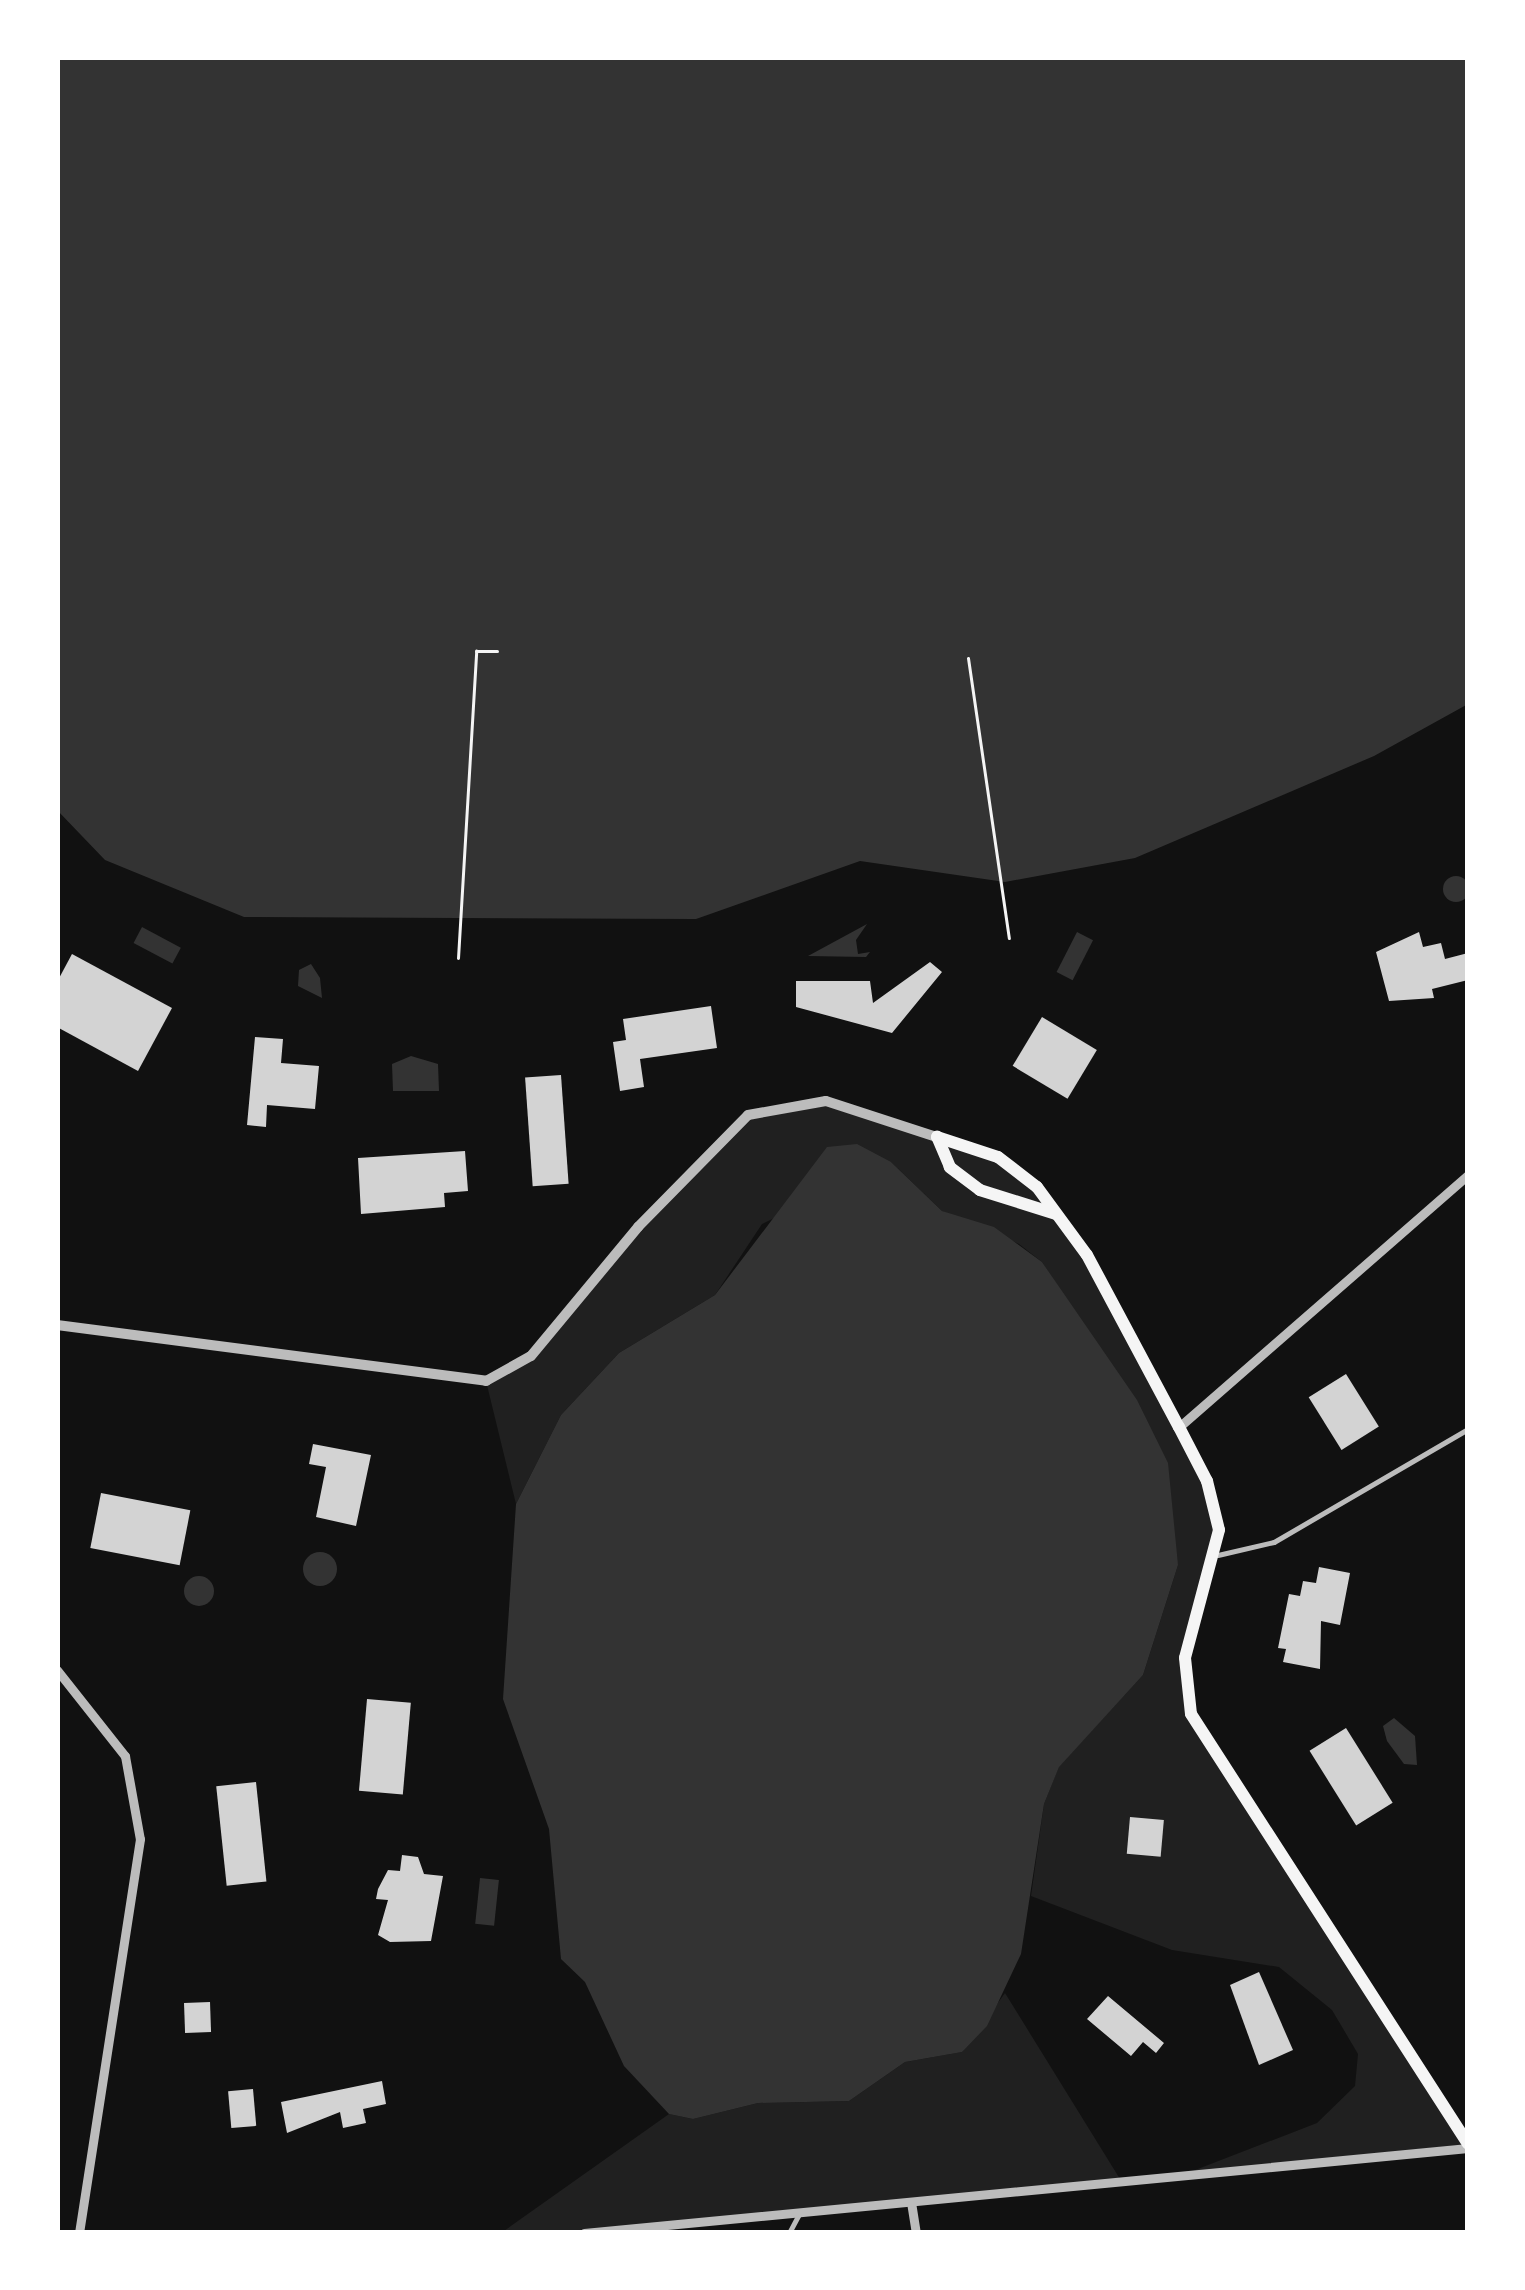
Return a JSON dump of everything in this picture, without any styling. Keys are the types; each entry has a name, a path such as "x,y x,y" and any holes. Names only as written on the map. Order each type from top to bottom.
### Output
{"main road":[{"path":"937,1137 950,1168 980,1190 1056,1214"},
{"path":"937,1137 998,1157 1056,1214 1087,1255 1179,1427 1207,1481 1218,1555 1185,1658 1191,1714 1468,2146"}],"street":[{"path":"57,1325 486,1381 531,1356 638,1227 748,1115 826,1101 937,1137"},
{"path":"1179,1427 1468,1175"},
{"path":"57,1670 125,1756 139,1822 79,2233"},
{"path":"584,2233 1468,2146"},
{"path":"911,2201 916,2233"}],"lane":[{"path":"1218,1555 1274,1542 1468,1430"},
{"path":"789,2233 800,2212"}],"path":[{"path":"458,958 476,650 497,651"},
{"path":"968,658 1009,938"}],"shaded area":[{"path":"57,57 1468,57 1468,704 1374,756 1135,858 1005,882 860,861 696,919 244,917 105,860 57,810"},
{"path":"1456,876 1469,889 1456,902 1443,889"},
{"path":"867,924 856,940 858,954 870,952 866,957 808,956"},
{"path":"142,927 181,948 172,964 134,943"},
{"path":"1077,932 1093,940 1073,980 1057,972"},
{"path":"311,964 320,978 322,998 298,986 299,970"},
{"path":"411,1056 438,1064 439,1091 393,1091 392,1064"},
{"path":"804,1100 960,1138 1037,1187 1087,1255 1207,1481 1219,1530 1190,1632 1191,1714 1468,2144 1190,2172 1317,2123 1355,2086 1358,2054 1332,2010 1279,1967 1172,1950 1031,1896 1044,1804 1059,1766 1143,1675 1178,1565 1102,1353 1042,1262 1019,1244 942,1211 891,1162 762,1224 715,1295 619,1353 561,1415 516,1504 486,1381 514,1370 748,1115"},
{"path":"857,1144 891,1162 942,1211 994,1227 1042,1262 1137,1400 1168,1463 1178,1565 1143,1675 1059,1767 1044,1804 1021,1954 987,2026 962,2052 905,2062 849,2101 758,2103 693,2119 669,2114 624,2066 585,1982 561,1959 549,1829 503,1699 516,1504 561,1415 619,1353 715,1295 827,1147"},
{"path":"320,1552 332,1557 337,1569 332,1581 320,1586 308,1581 303,1569 308,1557"},
{"path":"199,1576 210,1580 214,1591 210,1602 199,1606 188,1602 184,1591 188,1580"},
{"path":"1394,1718 1415,1736 1417,1765 1404,1764 1387,1741 1383,1726"},
{"path":"480,1878 499,1880 494,1926 475,1924"},
{"path":"1005,1993 1120,2179 584,2233 501,2233 669,2114 693,2119 758,2103 849,2101 905,2062 962,2052"}],"building":[{"path":"1419,932 1423,947 1441,943 1445,959 1468,953 1468,980 1432,989 1434,998 1389,1001 1376,952"},
{"path":"72,954 172,1008 138,1071 57,1027 57,982"},
{"path":"930,962 942,972 892,1033 796,1007 796,981 870,981 873,1003"},
{"path":"711,1006 717,1048 640,1059 644,1087 620,1091 613,1042 626,1040 623,1019"},
{"path":"1042,1017 1097,1050 1068,1099 1013,1066"},
{"path":"255,1037 283,1039 281,1063 319,1066 315,1109 267,1105 266,1127 247,1125"},
{"path":"561,1075 569,1184 533,1186 525,1078"},
{"path":"465,1151 468,1191 444,1193 445,1207 361,1214 358,1158"},
{"path":"1346,1374 1379,1427 1342,1450 1309,1397"},
{"path":"313,1444 371,1455 356,1526 316,1517 326,1467 309,1464"},
{"path":"101,1493 190,1510 180,1565 90,1548"},
{"path":"1319,1567 1350,1573 1340,1625 1321,1621 1320,1669 1283,1662 1286,1649 1278,1648 1289,1594 1300,1596 1303,1581 1316,1583"},
{"path":"367,1699 411,1703 403,1794 359,1791"},
{"path":"1346,1728 1393,1803 1356,1825 1310,1751"},
{"path":"256,1782 266,1881 227,1886 216,1786"},
{"path":"1130,1817 1164,1820 1161,1857 1127,1854"},
{"path":"402,1855 418,1857 424,1874 443,1876 431,1941 390,1942 378,1935 388,1900 376,1899 378,1889 388,1870 400,1871"},
{"path":"1259,1972 1293,2050 1259,2065 1230,1985"},
{"path":"1108,1996 1164,2043 1156,2053 1143,2042 1131,2056 1087,2019"},
{"path":"210,2002 211,2032 185,2033 184,2003"},
{"path":"382,2081 386,2104 363,2109 366,2123 343,2128 340,2112 287,2133 281,2102"},
{"path":"253,2089 256,2126 231,2128 228,2091"}]}
